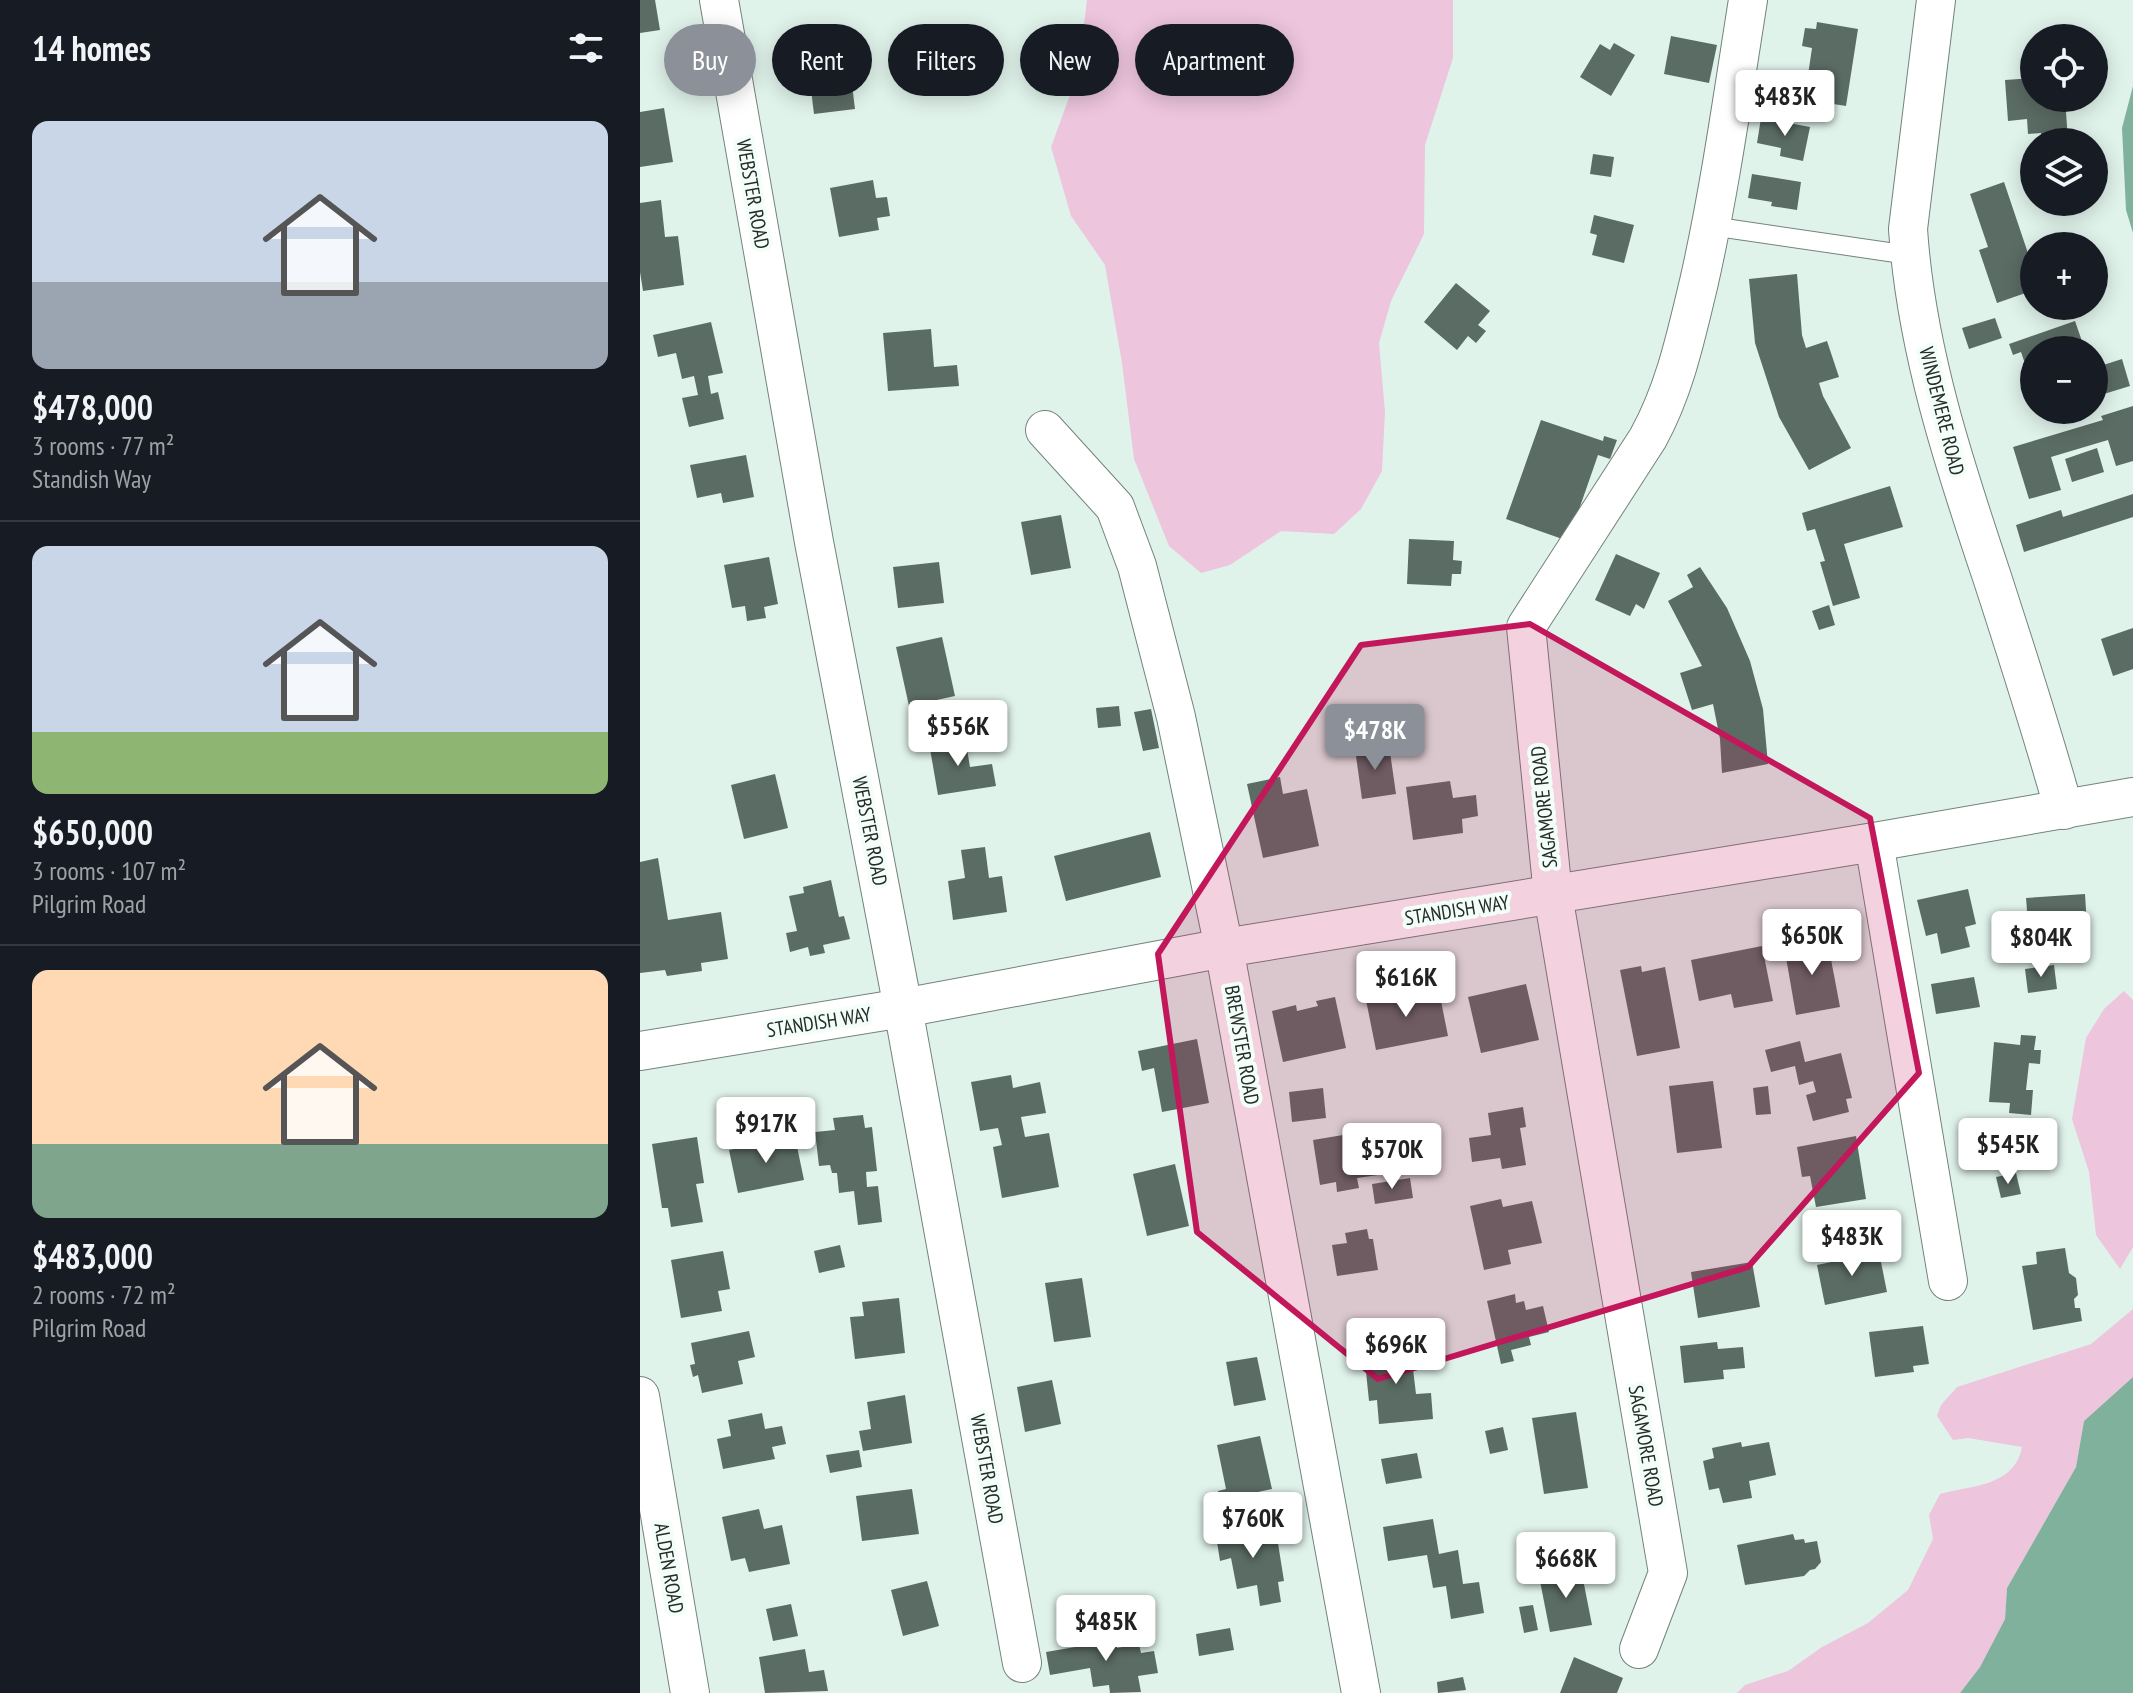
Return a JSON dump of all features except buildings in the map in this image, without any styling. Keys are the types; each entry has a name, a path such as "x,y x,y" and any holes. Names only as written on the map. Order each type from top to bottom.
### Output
{"street":[{"name":"WEBSTER ROAD","path":"719,0 814,542 903,1008 1022,1663"},
{"name":"SAGAMORE ROAD","path":"1639,1649 1668,1573 1553,895 1526,627 1662,414 1686,336 1711,226 1748,0"},
{"name":"WINDEMERE ROAD","path":"1936,0 1908,229 1909,255 1928,366 1958,475 2042,731 2064,810"},
{"name":"BREWSTER ROAD","path":"1045,430 1115,507 1137,566 1176,717 1224,948 1361,1693"},
{"name":"STANDISH WAY","path":"640,1051 903,1008 1224,948 2133,797"},
{"path":"1874,842 1948,1281"},
{"name":"ALDEN ROAD","path":"640,1396 690,1693"}],"lane":[{"path":"1711,226 1909,255"}],"highlighted area":[{"path":"1530,624 1870,818 1919,1073 1748,1267 1378,1379 1197,1232 1158,954 1361,645"}],"shaded area":[{"path":"1087,0 1453,0 1453,58 1425,145 1424,234 1391,301 1379,343 1385,412 1382,471 1361,509 1334,534 1281,531 1230,565 1201,573 1169,546 1134,459 1105,265 1071,216 1051,147 1070,96 1119,96 1119,24 1084,24"},
{"path":"2133,86 2133,233 2126,210 2122,128"},
{"path":"2124,991 2133,1000 2133,1247 2120,1269 2096,1235 2089,1172 2072,1119 2086,1038 2104,1009"},
{"path":"2133,1309 2133,1377 2084,1421 2076,1467 2007,1588 2005,1619 1980,1667 1960,1693 1737,1693 1745,1685 1788,1671 1822,1647 1868,1623 1908,1590 1933,1539 1929,1515 1940,1494 1990,1482 2010,1470 2022,1447 1968,1438 1953,1440 1937,1416 1941,1405 1957,1387 2091,1344"},
{"path":"2133,1377 2133,1693 1960,1693 1980,1667 2005,1619 2007,1588 2076,1467 2084,1421"}]}
